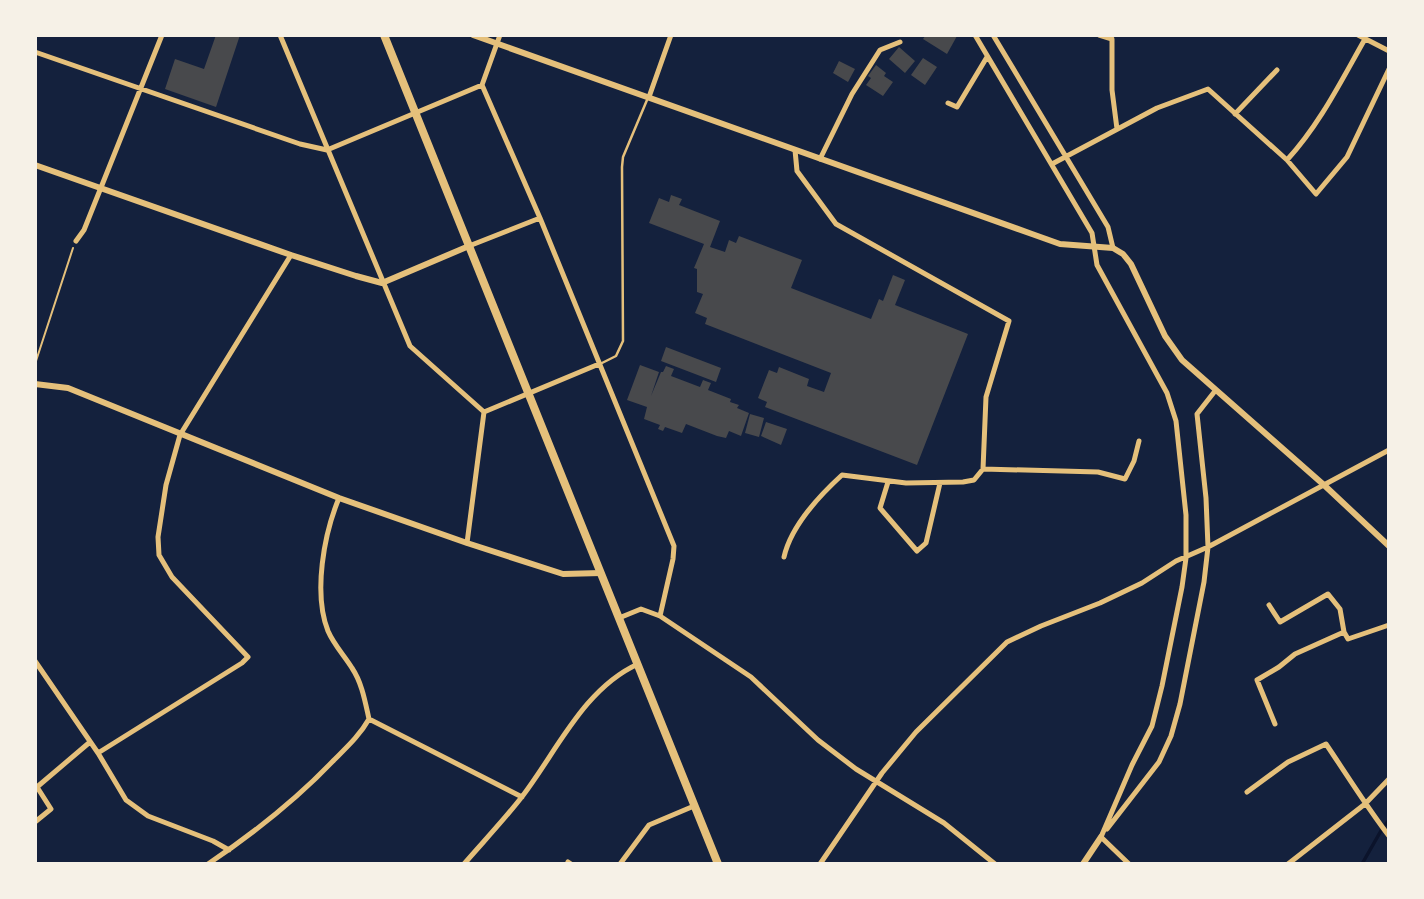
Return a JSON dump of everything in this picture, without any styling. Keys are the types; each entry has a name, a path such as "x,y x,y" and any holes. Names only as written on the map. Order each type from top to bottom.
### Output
{"main road":[{"path":"384,35 718,864"}],"street":[{"path":"76,241 85,230 162,35"},
{"path":"280,35 410,345 421,358 484,412"},
{"path":"473,35 1060,244 1113,248"},
{"path":"500,35 482,85 540,218 674,546 660,616"},
{"path":"649,97 671,35"},
{"path":"975,35 1092,233 1097,265 1167,393 1176,421 1183,480 1186,558 1175,624 1152,726 1101,837"},
{"path":"993,35 1108,227 1113,248 1131,264 1165,336 1182,360 1389,546"},
{"path":"1099,35 1112,39 1112,90 1117,129"},
{"path":"1358,35 1389,51"},
{"path":"1287,160 1306,140 1326,110 1365,38"},
{"path":"820,159 852,94 880,50 900,42"},
{"path":"35,52 300,144 327,150 482,85"},
{"path":"948,103 957,107 988,57"},
{"path":"1052,164 1157,108 1208,89 1287,160 1316,194 1347,157 1389,69"},
{"path":"1235,114 1277,70"},
{"path":"784,557 787,544 801,522 826,489 842,475 888,482 940,483 974,480 982,469 986,397 1009,321 836,224 797,171 794,150"},
{"path":"35,165 291,255 382,283 540,218"},
{"path":"98,753 243,663 248,657 172,577 159,555 158,537 166,485 180,435 291,255"},
{"path":"484,412 599,364"},
{"path":"35,384 68,388 339,498 467,543 563,574 601,573"},
{"path":"1083,864 1159,762 1171,736 1180,704 1208,547 1197,414 1215,391"},
{"path":"467,543 484,412"},
{"path":"982,469 1098,472 1125,479 1139,442"},
{"path":"820,864 876,782 916,733 1007,642 1142,583 1176,561 1208,547 1389,450"},
{"path":"888,482 880,508 917,551 926,543 940,483"},
{"path":"208,864 254,833 309,786 363,730 369,719 362,690 352,668 337,649 324,617 325,545 330,520 339,498"},
{"path":"1269,605 1280,622 1328,594 1340,609 1348,639 1389,625"},
{"path":"619,618 641,609 660,616 751,677 818,740 876,782 944,823 995,864"},
{"path":"1275,724 1257,680 1295,654 1344,632"},
{"path":"35,661 98,753 126,800 148,816 213,841 229,850"},
{"path":"464,864 522,797 576,717 622,671 638,664"},
{"path":"369,719 522,797"},
{"path":"35,822 51,809 37,787 90,743"},
{"path":"1247,792 1288,762 1326,744 1360,793 1364,804 1389,836"},
{"path":"1288,864 1364,804 1389,779"},
{"path":"620,864 649,825 694,806"},
{"path":"1101,837 1129,864"}],"lane":[{"path":"599,364 616,356 623,341 623,157 649,97"}],"path":[{"path":"35,364 76,241"}],"building":[{"path":"216,35 240,35 216,107 165,89 175,59 204,69"},
{"path":"926,35 957,36 947,54 923,39"},
{"path":"899,47 915,61 905,73 889,59"},
{"path":"923,58 937,67 925,85 911,75"},
{"path":"839,61 855,69 848,82 833,73"},
{"path":"876,65 886,73 884,76 893,82 883,96 866,85 871,78 868,76"},
{"path":"671,195 682,199 679,205 720,221 710,247 725,252 729,240 736,243 739,236 802,260 791,288 871,319 879,299 883,301 893,275 905,280 895,305 968,334 917,465 765,407 767,402 758,398 769,370 777,373 779,367 809,379 807,386 824,392 831,373 705,324 707,318 695,313 703,294 697,292 697,269 694,268 704,244 649,223 659,198 669,202"},
{"path":"666,347 721,368 716,382 661,361"},
{"path":"640,365 659,372 651,396 666,366 674,369 671,376 700,387 703,380 711,383 708,390 731,399 730,402 739,405 737,408 749,413 741,436 729,431 726,438 686,424 682,433 665,427 663,431 658,429 660,425 644,419 647,407 627,400"},
{"path":"750,414 764,418 759,437 745,433"},
{"path":"766,422 787,429 781,445 761,436"}],"waterway":[{"path":"1362,864 1389,820"}]}
